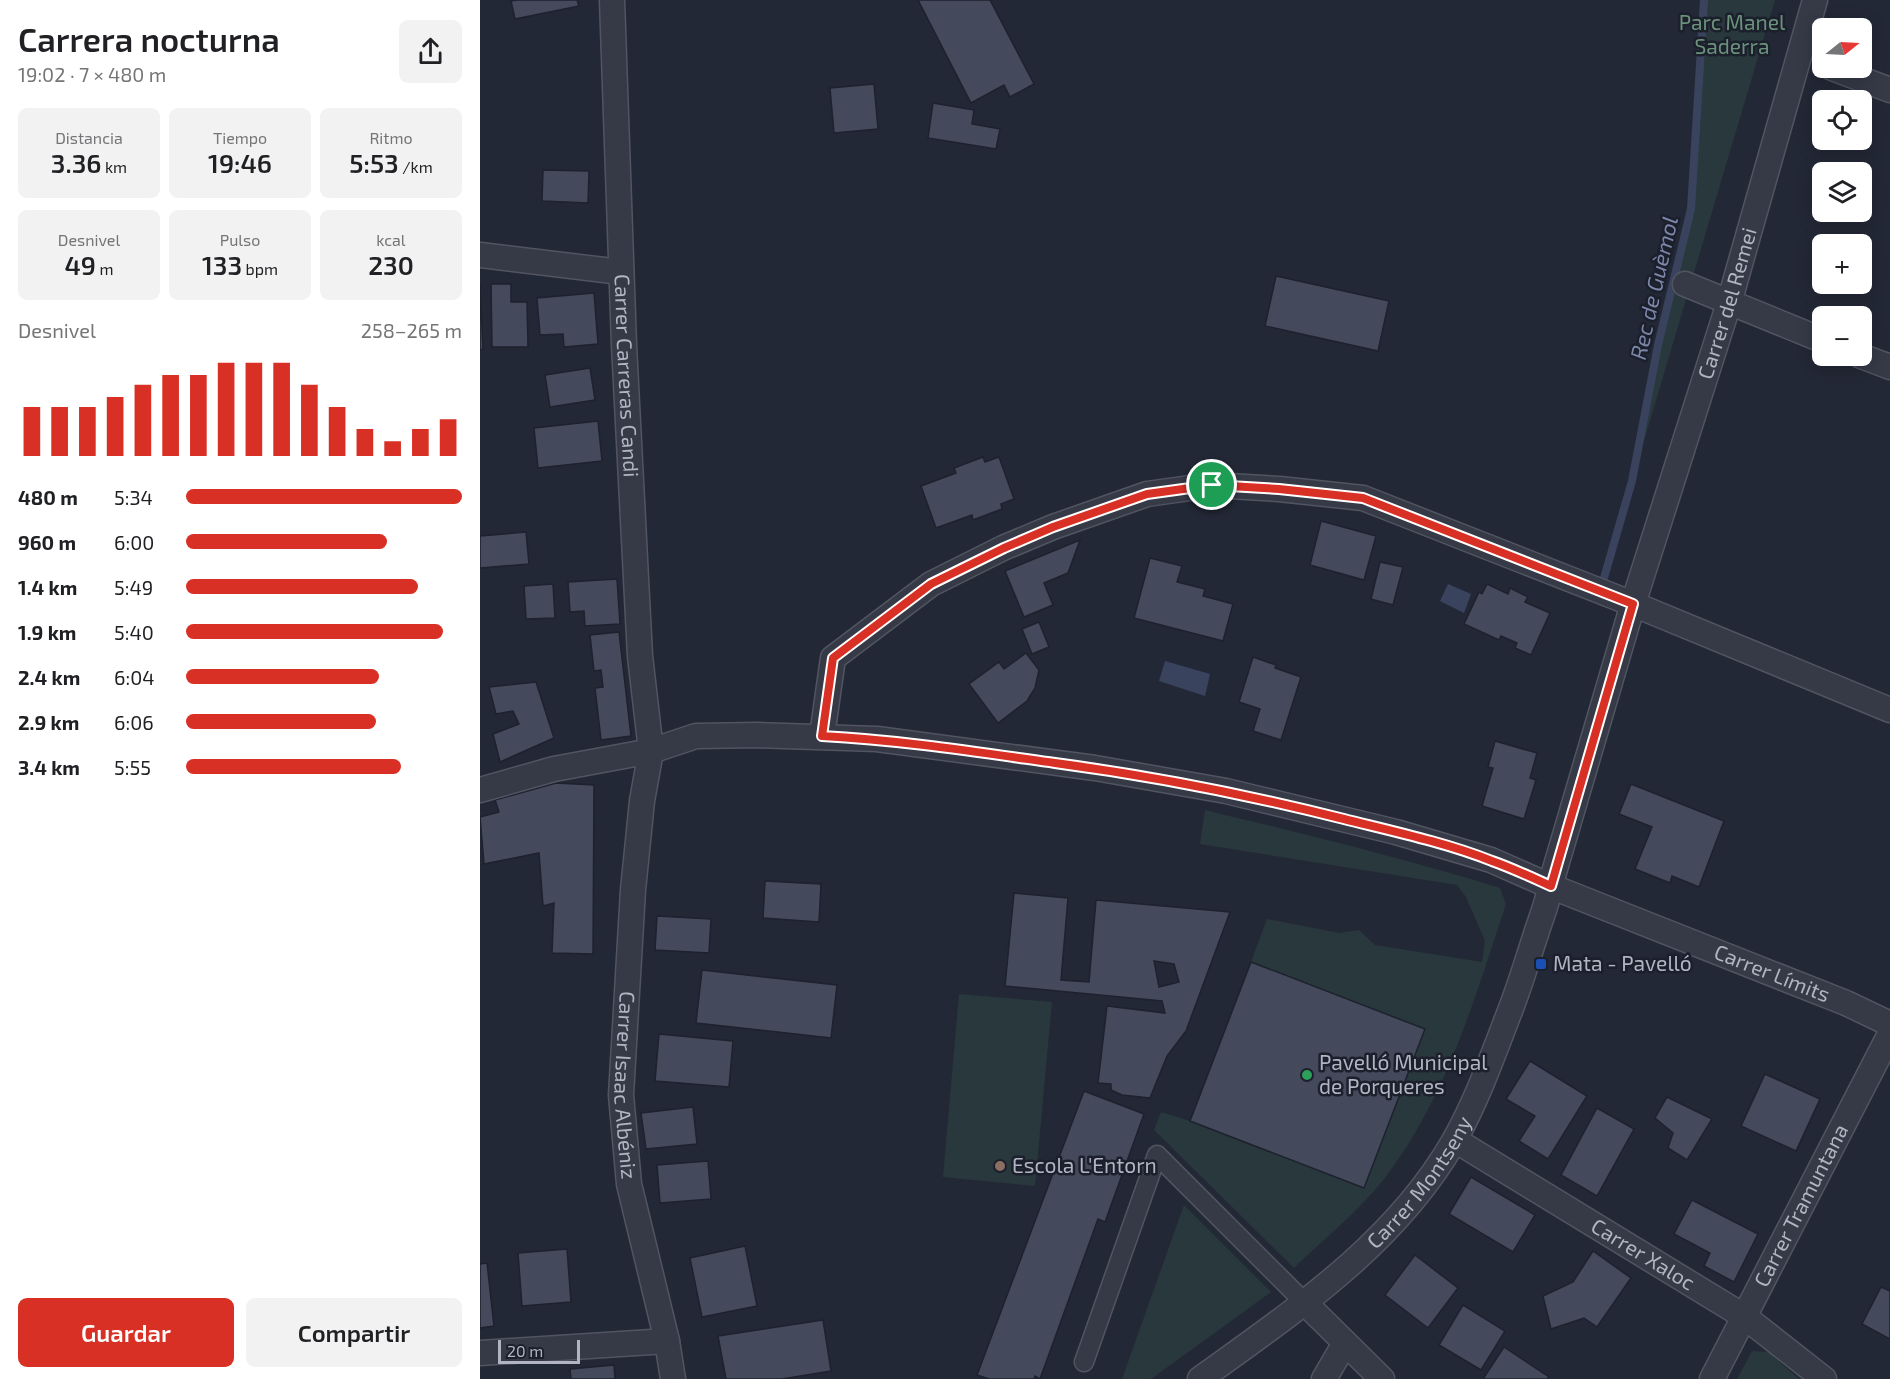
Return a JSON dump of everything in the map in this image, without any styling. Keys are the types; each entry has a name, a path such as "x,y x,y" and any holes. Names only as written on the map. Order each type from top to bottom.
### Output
{"street":[{"name":"Carrer Carreras Candi","path":"612,0 621,272 640,656 651,751"},
{"name":"Carrer del Remei","path":"1633,604 1729,303 1815,0"},
{"path":"1798,55 1812,60"},
{"path":"1858,78 1890,90"},
{"path":"480,255 621,272"},
{"path":"1685,284 1812,336"},
{"path":"1872,360 1890,367"},
{"path":"822,736 833,658 931,584 1033,536 1147,494 1212,485 1363,498 1633,604 1890,710"},
{"name":"Carrer Montseny","path":"1200,1379 1305,1303 1353,1263 1389,1228 1438,1166 1455,1140 1473,1102 1517,993 1548,900 1633,604"},
{"name":"Carrer Límits","path":"480,790 554,769 651,751 696,736 822,736 878,739 1095,768 1226,791 1428,841 1491,860 1846,1003 1890,1024"},
{"name":"Carrer Isaac Albéniz","path":"651,751 642,801 633,890 621,1095 629,1184 667,1341 673,1379"},
{"name":"Carrer Tramuntana","path":"1712,1379 1890,1034"},
{"name":"Carrer Xaloc","path":"1455,1140 1745,1317 1824,1379"},
{"path":"1084,1362 1157,1155 1382,1379"},
{"path":"480,1353 667,1341 688,1379"},
{"path":"1324,1379 1345,1343"}],"green space":[{"name":"Parc Manel Saderra","path":"1704,0 1775,0 1632,481 1658,345 1691,209"},
{"path":"1205,810 1390,856 1500,888 1506,904 1458,1042 1428,1109 1410,1141 1369,1197 1294,1268 1154,1130 1161,1112 1364,1188 1424,1029 1251,962 1267,919 1339,933 1359,930 1375,945 1482,962 1485,941 1466,897 1457,885 1200,844"},
{"path":"959,994 1052,1002 1035,1186 943,1177"},
{"path":"1184,1205 1271,1292 1151,1379 1122,1379"},
{"path":"1752,1351 1768,1352 1799,1379 1737,1379"}],"water":[{"path":"1448,584 1471,594 1464,613 1440,601"},
{"path":"1165,661 1210,674 1205,696 1159,681"}],"building":[{"path":"577,0 579,6 515,19 511,1"},
{"path":"918,0 990,0 1034,84 1010,97 1004,85 971,103"},
{"path":"874,84 878,129 834,133 830,88"},
{"path":"933,103 974,110 972,124 1000,129 996,149 928,138"},
{"path":"543,170 589,171 588,203 542,201"},
{"path":"1276,276 1389,301 1378,351 1265,326"},
{"path":"491,284 511,284 511,302 527,302 528,347 492,347"},
{"path":"480,285 483,349 480,350"},
{"path":"594,293 598,344 564,347 563,334 540,335 537,298"},
{"path":"590,368 595,400 550,407 545,375"},
{"path":"598,421 602,461 538,468 534,428"},
{"path":"983,457 985,462 999,457 1014,499 1001,504 1002,509 973,520 972,515 936,528 921,486 956,473 954,468"},
{"path":"1321,521 1376,536 1364,580 1310,565"},
{"path":"526,532 529,564 480,568 480,536"},
{"path":"1080,540 1068,573 1044,583 1053,605 1024,617 1005,571"},
{"path":"1150,558 1182,566 1177,582 1205,589 1203,596 1233,604 1223,641 1134,618"},
{"path":"1380,562 1403,567 1393,605 1371,599"},
{"path":"617,579 620,624 585,626 584,611 570,612 568,582"},
{"path":"553,584 555,618 526,619 524,586"},
{"path":"1487,584 1508,594 1510,588 1528,597 1525,602 1550,613 1531,655 1515,648 1517,643 1501,636 1499,640 1464,624 1479,592 1482,594"},
{"path":"1039,622 1049,647 1032,654 1022,629"},
{"path":"619,632 631,736 601,740 595,688 603,687 601,670 594,671 590,635"},
{"path":"1026,653 1039,670 1035,688 1027,701 998,723 969,684 999,662 1004,669"},
{"path":"1253,657 1301,677 1281,740 1253,731 1260,709 1239,702"},
{"path":"536,682 554,738 500,762 493,734 519,724 513,711 496,714 489,687"},
{"path":"1495,741 1537,753 1530,778 1536,780 1524,819 1482,806 1493,768 1488,767"},
{"path":"556,783 594,785 593,954 552,953 554,903 543,906 539,853 484,864 480,817 499,812 495,800"},
{"path":"1631,784 1724,821 1699,887 1672,876 1670,883 1635,869 1652,827 1619,814"},
{"path":"765,881 821,884 819,922 763,918"},
{"path":"1014,893 1068,898 1061,980 1089,982 1096,900 1230,912 1186,1031 1167,1056 1150,1098 1122,1095 1111,1090 1111,1084 1098,1083 1107,1006 1165,1013 1162,1001 1005,986","holes":["1154,961 1174,964 1179,982 1159,987"]},
{"path":"657,916 711,919 709,953 655,950"},
{"name":"Pavelló Municipal de Porqueres","path":"1251,962 1425,1029 1364,1188 1190,1121"},
{"path":"702,970 837,985 831,1038 696,1023"},
{"path":"659,1034 733,1041 729,1087 655,1081"},
{"path":"1530,1061 1587,1096 1548,1159 1519,1141 1535,1116 1506,1099"},
{"path":"1765,1074 1820,1099 1796,1151 1741,1126"},
{"path":"1084,1091 1144,1114 1105,1222 1098,1219 1040,1379 1035,1376 1034,1379 989,1379 977,1375"},
{"path":"1667,1097 1712,1119 1687,1160 1668,1148 1673,1133 1655,1118"},
{"path":"693,1107 697,1144 646,1149 641,1113"},
{"path":"1597,1108 1634,1129 1597,1196 1561,1175"},
{"path":"708,1161 711,1199 660,1203 657,1165"},
{"path":"1471,1177 1535,1215 1513,1252 1449,1214"},
{"path":"1692,1200 1758,1234 1734,1282 1704,1266 1710,1253 1674,1234"},
{"path":"745,1246 757,1306 702,1317 690,1258"},
{"path":"567,1249 571,1302 522,1306 518,1253"},
{"path":"1593,1251 1631,1278 1597,1327 1584,1318 1551,1329 1543,1296 1573,1282"},
{"path":"1415,1255 1458,1288 1428,1328 1385,1295"},
{"path":"487,1263 494,1326 480,1328 480,1264"},
{"path":"1881,1287 1890,1291 1890,1339 1862,1324"},
{"path":"1463,1305 1505,1331 1481,1370 1439,1345"},
{"path":"823,1320 831,1371 782,1379 726,1379 718,1336"},
{"path":"1504,1347 1549,1377 1547,1379 1483,1379"},
{"path":"614,1365 615,1379 571,1379 570,1369"}],"waterway":[{"name":"Rec de Guèmol","path":"1604,578 1632,481 1658,345 1691,209 1704,0"}],"place":[{"name":"Mata - Pavelló","path":"1541,964"},
{"name":"Pavelló Municipal de Porqueres","path":"1307,1075"},
{"name":"Escola L'Entorn","path":"1000,1166"}],"route":[{"path":"1212,485 1363,498 1633,604 1551,886 1491,860 1396,832 1226,791 1095,768 947,747 878,739 822,736 833,658 931,584 1053,527 1147,494 1212,485"}]}
